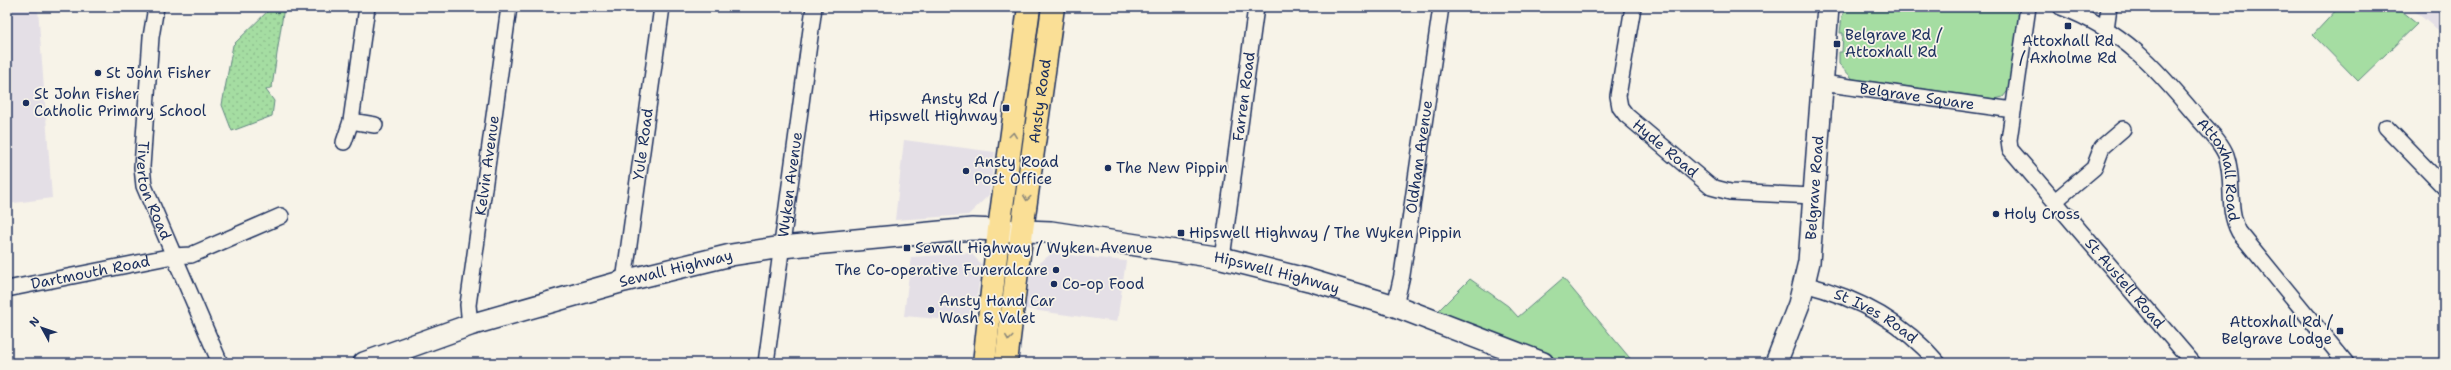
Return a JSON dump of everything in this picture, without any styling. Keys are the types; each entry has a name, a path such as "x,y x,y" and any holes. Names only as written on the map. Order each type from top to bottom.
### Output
{"highway":[{"name":"Ansty Road","path":"984,363 999,229 1029,7"},
{"name":"Ansty Road","path":"1006,363 1022,230 1053,7"}],"street":[{"name":"Tiverton Road","path":"156,7 151,37 142,167 144,186 220,363"},
{"path":"344,142 351,121 367,7"},
{"name":"Kelvin Avenue","path":"470,325 468,305 508,7"},
{"name":"Yule Road","path":"624,281 662,7"},
{"name":"Wyken Avenue","path":"766,363 814,7"},
{"name":"Farren Road","path":"1222,258 1256,7"},
{"name":"Oldham Avenue","path":"1395,306 1402,275 1441,7"},
{"name":"Hyde Road","path":"1633,7 1618,96 1620,107 1626,115 1711,187 1730,192 1813,196"},
{"name":"Belgrave Road","path":"1776,363 1800,304 1808,262 1828,7"},
{"name":"St Austell Road","path":"2028,7 2009,140 2010,149 2193,363"},
{"name":"Attoxhall Road","path":"2061,7 2106,29 2132,47 2153,66 2219,143 2227,161 2232,216 2239,232 2346,363"},
{"path":"2106,29 2109,7"},
{"name":"Belgrave Square","path":"1822,83 2013,110"},
{"path":"351,121 375,125"},
{"path":"2386,127 2444,187"},
{"path":"2055,201 2094,168 2102,147 2123,129"},
{"name":"Dartmouth Road","path":"7,289 174,256 191,255 281,216"},
{"name":"Sewall Highway","path":"364,363 470,325 624,281 732,255 782,247 942,231 999,229"},
{"name":"Hipswell Highway","path":"999,229 1051,232 1222,258 1328,285 1395,306 1543,363"},
{"name":"St Ives Road","path":"1804,284 1846,297 1885,317 1921,344 1938,363"}],"shaded area":[{"name":"St John Fisher Catholic Primary School","path":"7,7 51,7 38,8 52,198 7,204"},
{"path":"2410,7 2444,7 2444,34 2429,23"},
{"path":"904,140 995,152 989,195 968,215 895,220"},
{"path":"971,253 982,265 973,322 904,316 911,257"},
{"path":"1052,253 1126,261 1117,322 1025,309 1031,270"}],"green space":[{"path":"272,7 284,7 272,87 266,90 274,101 272,116 232,131 222,105 233,45"},
{"path":"1846,7 2014,7 2018,14 2020,25 2010,88 2003,97 1995,99 1853,79 1839,64 1839,52 1842,52 1843,33 1840,33 1842,16"},
{"path":"2339,7 2396,7 2417,24 2358,81 2313,35"},
{"path":"1563,278 1634,363 1564,363 1437,312 1470,279 1508,306 1518,317"}],"place":[{"name":"Attoxhall Rd / Axholme Rd","path":"2068,26"},
{"name":"Belgrave Rd / Attoxhall Rd","path":"1837,44"},
{"name":"St John Fisher","path":"98,73"},
{"name":"St John Fisher Catholic Primary School","path":"26,103"},
{"name":"Ansty Rd / Hipswell Highway","path":"1006,108"},
{"name":"The New Pippin","path":"1108,168"},
{"name":"Ansty Road Post Office","path":"966,171"},
{"name":"Holy Cross","path":"1996,214"},
{"name":"Hipswell Highway / The Wyken Pippin","path":"1181,233"},
{"name":"Sewall Highway / Wyken Avenue","path":"907,248"},
{"name":"The Co-operative Funeralcare","path":"1056,270"},
{"name":"Co-op Food","path":"1054,284"},
{"name":"Ansty Hand Car Wash & Valet","path":"931,310"},
{"name":"Attoxhall Rd / Belgrave Lodge","path":"2340,331"}]}
